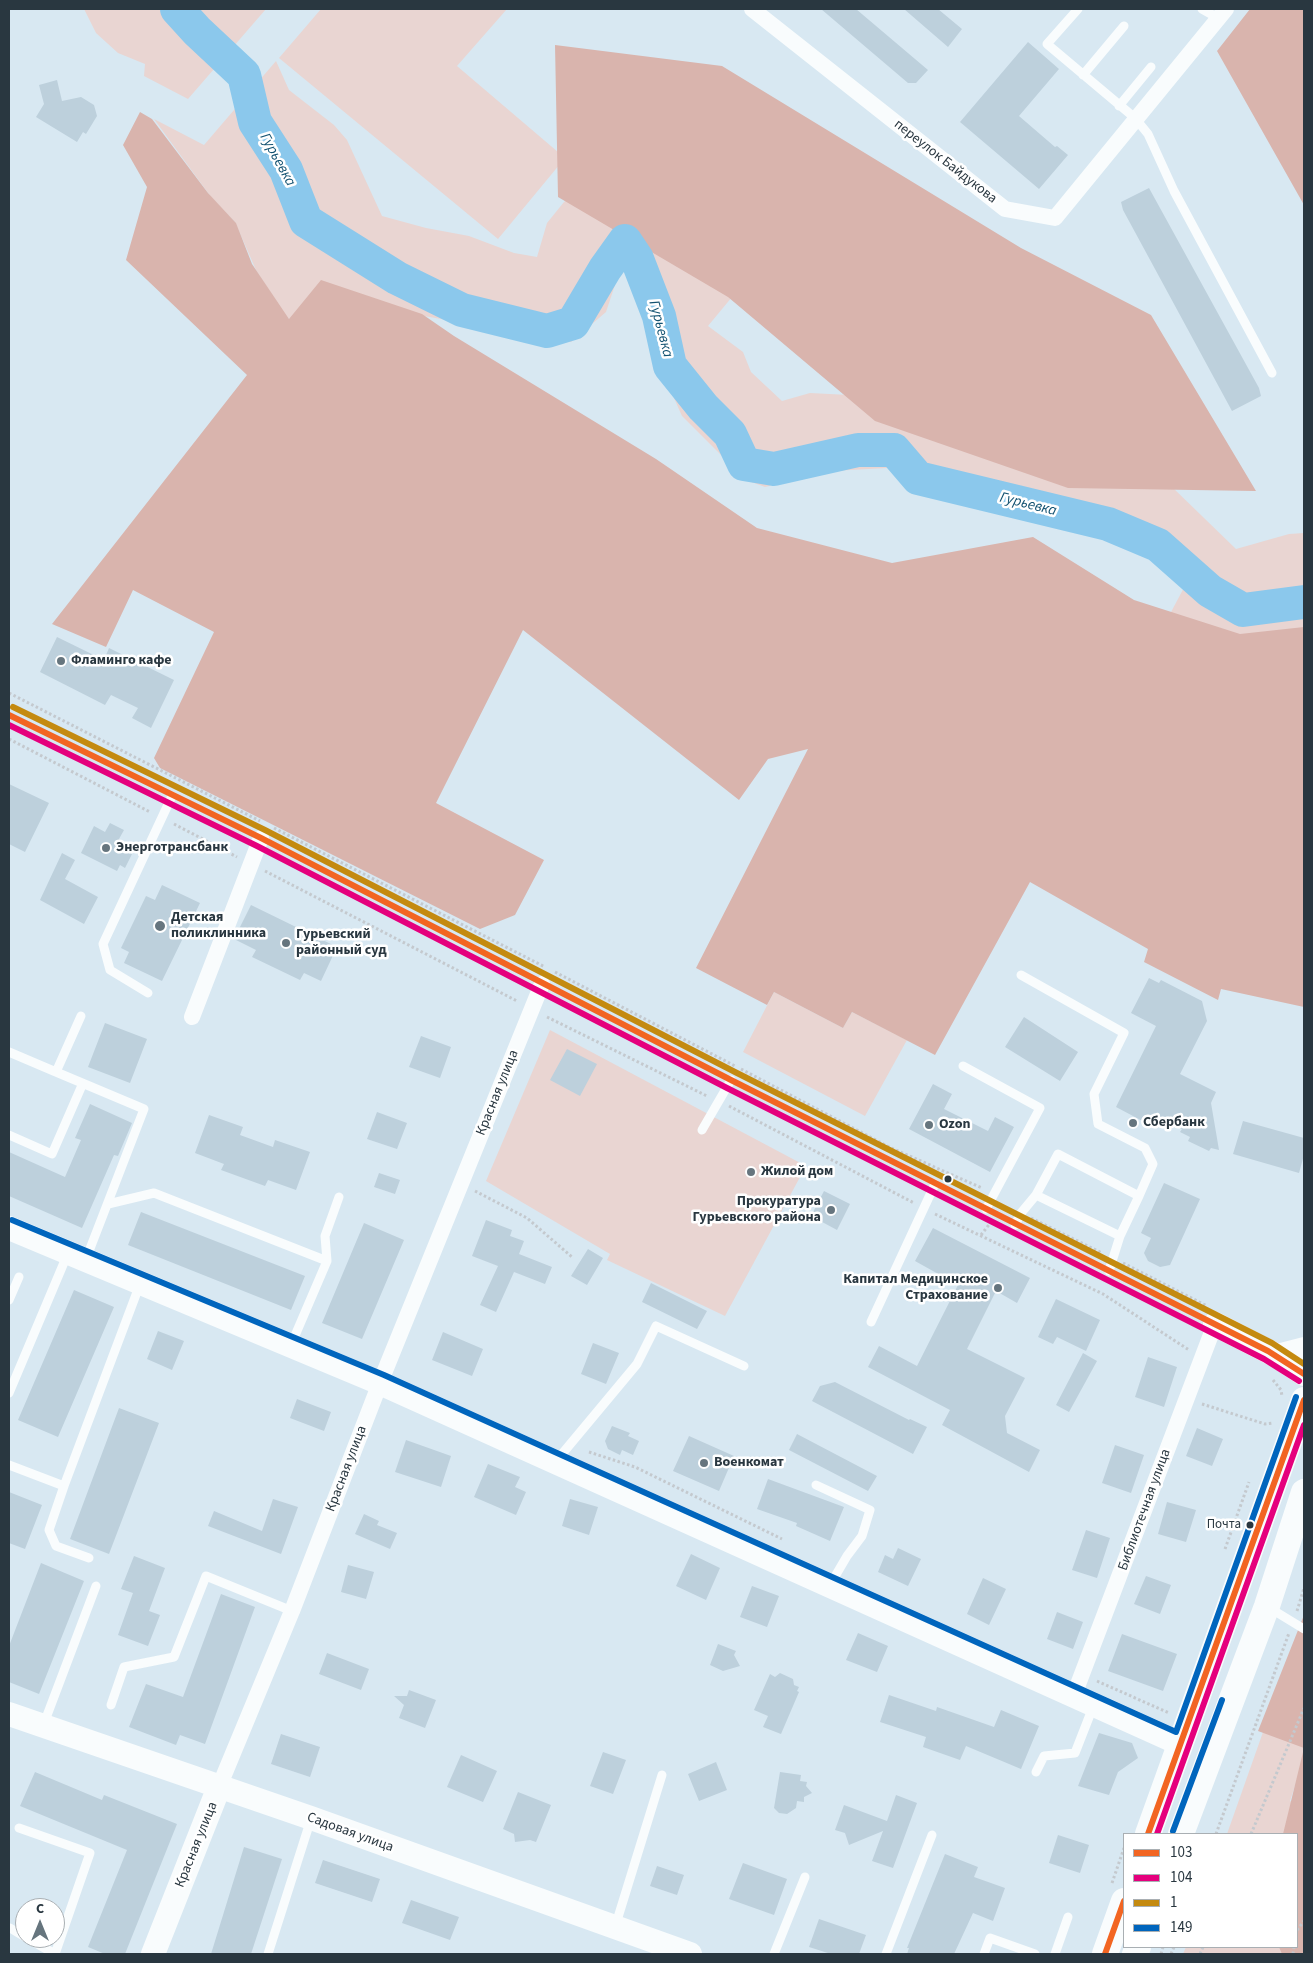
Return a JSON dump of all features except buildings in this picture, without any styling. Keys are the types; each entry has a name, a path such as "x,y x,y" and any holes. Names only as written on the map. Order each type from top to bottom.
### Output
{"main road":[{"path":"1148,1833 1304,1400"},
{"path":"1180,1833 1267,1606 1304,1492"},
{"path":"1105,1954 1123,1904"}],"street":[{"name":"переулок Байдукова","path":"752,9 1005,209 1055,218 1222,14"},
{"path":"192,1017 261,838"},
{"name":"Красная улица","path":"153,1954 542,984"},
{"path":"9,1228 380,1384 1181,1744"},
{"path":"1215,1317 1277,1356 1303,1367"},
{"name":"Библиотечная улица","path":"1084,1700 1215,1317"},
{"name":"Садовая улица","path":"9,1714 219,1788 311,1818 690,1954"}],"lane":[{"path":"1078,9 1046,44 1135,118 1148,134 1174,191 1272,373"},
{"path":"1202,9 1222,14"},
{"path":"1083,75 1124,26"},
{"path":"1119,106 1151,67"},
{"path":"148,993 110,970 103,944 172,796"},
{"path":"1021,976 1124,1033 1094,1094 1098,1124 1145,1148 1153,1164 1120,1236 1109,1271"},
{"path":"56,1072 81,1016"},
{"path":"9,1052 144,1109 108,1204 77,1256 9,1393"},
{"path":"963,1066 1040,1108 986,1209"},
{"path":"702,1130 730,1080"},
{"path":"9,1135 52,1154 83,1083"},
{"path":"1015,1225 1020,1213 1036,1194 1058,1154 1139,1196"},
{"path":"871,1322 935,1184"},
{"path":"108,1204 154,1193 327,1261"},
{"path":"1036,1194 1120,1236"},
{"path":"290,1345 327,1261 325,1236 340,1197"},
{"path":"9,1300 19,1277"},
{"path":"89,1558 56,1546 49,1530 140,1284"},
{"path":"555,1462 637,1364 656,1326 744,1366"},
{"path":"9,1465 64,1486"},
{"path":"816,1485 870,1510 862,1536 847,1556 830,1586"},
{"path":"111,1705 124,1667 174,1657 206,1576 292,1611"},
{"path":"43,1726 96,1586"},
{"path":"1267,1606 1304,1629"},
{"path":"1036,1772 1044,1756 1075,1753 1084,1700"},
{"path":"614,1927 662,1775"},
{"path":"268,1954 311,1818"},
{"path":"19,1828 90,1853 55,1954"},
{"path":"886,1954 932,1835"},
{"path":"774,1954 805,1877"},
{"path":"1055,1954 1068,1917"},
{"path":"984,1954 990,1938 1035,1954"}],"path":[{"path":"9,693 549,969 888,1147 994,1194"},
{"path":"9,739 532,1009 719,1102 924,1208 1103,1294 1202,1358"},
{"path":"461,1184 527,1218 572,1257"},
{"path":"1020,1213 1113,1258 1215,1317"},
{"path":"1186,1399 1265,1424 1279,1422"},
{"path":"1216,1833 1294,1622 1304,1588"},
{"path":"1251,1833 1304,1708"}],"shaded area":[{"path":"84,9 266,9 188,99 144,76 145,64 118,53 96,33"},
{"path":"321,9 507,9 457,66 565,158 498,239 279,58"},
{"path":"1250,9 1304,9 1304,205 1217,51"},
{"path":"555,45 722,66 1021,248 1151,315 1256,491 1068,488 875,421 728,297 558,197"},
{"path":"276,61 289,90 334,125 347,140 382,216 426,228 469,236 514,253 537,257 547,223 564,202 586,185 732,297 708,326 743,352 751,372 782,401 810,393 849,395 1170,485 1236,549 1289,534 1304,533 1304,666 1162,629 1187,582 1161,553 1077,523 1054,524 990,511 918,484 905,467 832,471 765,487 746,480 682,416 666,380 643,270 625,255 606,312 571,342 424,316 291,320 286,317 256,270 235,222 211,197 154,119 204,145"},
{"path":"140,112 152,119 208,193 236,223 252,264 289,319 321,280 422,314 454,336 656,459 757,528 892,563 1033,537 1134,600 1240,634 1304,627 1304,1007 1221,989 1218,1000 1144,962 1148,949 1030,882 935,1055 852,1012 843,1028 774,992 767,1005 696,968 808,749 768,759 739,800 523,630 436,803 544,860 515,915 480,929 160,768 154,758 214,632 133,590 106,647 52,624 247,375 126,260 147,187 123,145"},
{"path":"774,992 843,1028 852,1012 907,1040 865,1116 743,1052"},
{"path":"550,1030 806,1166 725,1316 607,1260 610,1254 486,1181"},
{"path":"1304,1615 1304,1748 1258,1731"},
{"path":"1304,1616 1304,1758 1290,1801 1304,1807 1304,1954 1183,1954 1186,1948 1298,1948 1298,1833 1227,1833"},
{"path":"1304,1748 1304,1954 1282,1954 1279,1948 1298,1948 1298,1833 1283,1833"}],"waterway":[{"name":"Гурьевка","path":"177,9 197,31 244,75 255,122 286,170 306,221 397,278 462,310 547,331 573,323 605,269 625,241 637,259 659,316 670,366 703,407 730,434 744,464 774,469 858,450 894,450 918,478 1108,524 1158,545 1210,591 1243,610 1304,602"}],"transit line":[{"name":"1","path":"13,707 265,830 735,1072 1272,1343 1304,1364"},
{"name":"103","path":"9,715 261,838 731,1080 1268,1351 1304,1374"},
{"name":"104","path":"9,725 257,846 727,1088 1264,1359 1299,1381"},
{"name":"149","path":"12,1220 384,1375 1176,1732 1296,1397"},
{"name":"103","path":"1148,1833 1304,1400"},
{"name":"104","path":"1157,1833 1304,1425"},
{"name":"149","path":"1173,1831 1222,1700"},
{"name":"103","path":"1105,1954 1123,1904"}],"place":[{"name":"Фламинго кафе","path":"61,661"},
{"name":"Энерготрансбанк","path":"106,848"},
{"name":"Детская поликлинника","path":"160,926"},
{"name":"Гурьевский районный суд","path":"286,943"},
{"name":"Сбербанк","path":"1133,1123"},
{"name":"Ozon","path":"929,1125"},
{"name":"Жилой дом","path":"751,1172"},
{"name":"Прокуратура Гурьевского района","path":"831,1210"},
{"name":"Капитал Медицинское Страхование","path":"998,1288"},
{"name":"Военкомат","path":"704,1463"},
{"name":"Почта","path":"1250,1525"}]}
